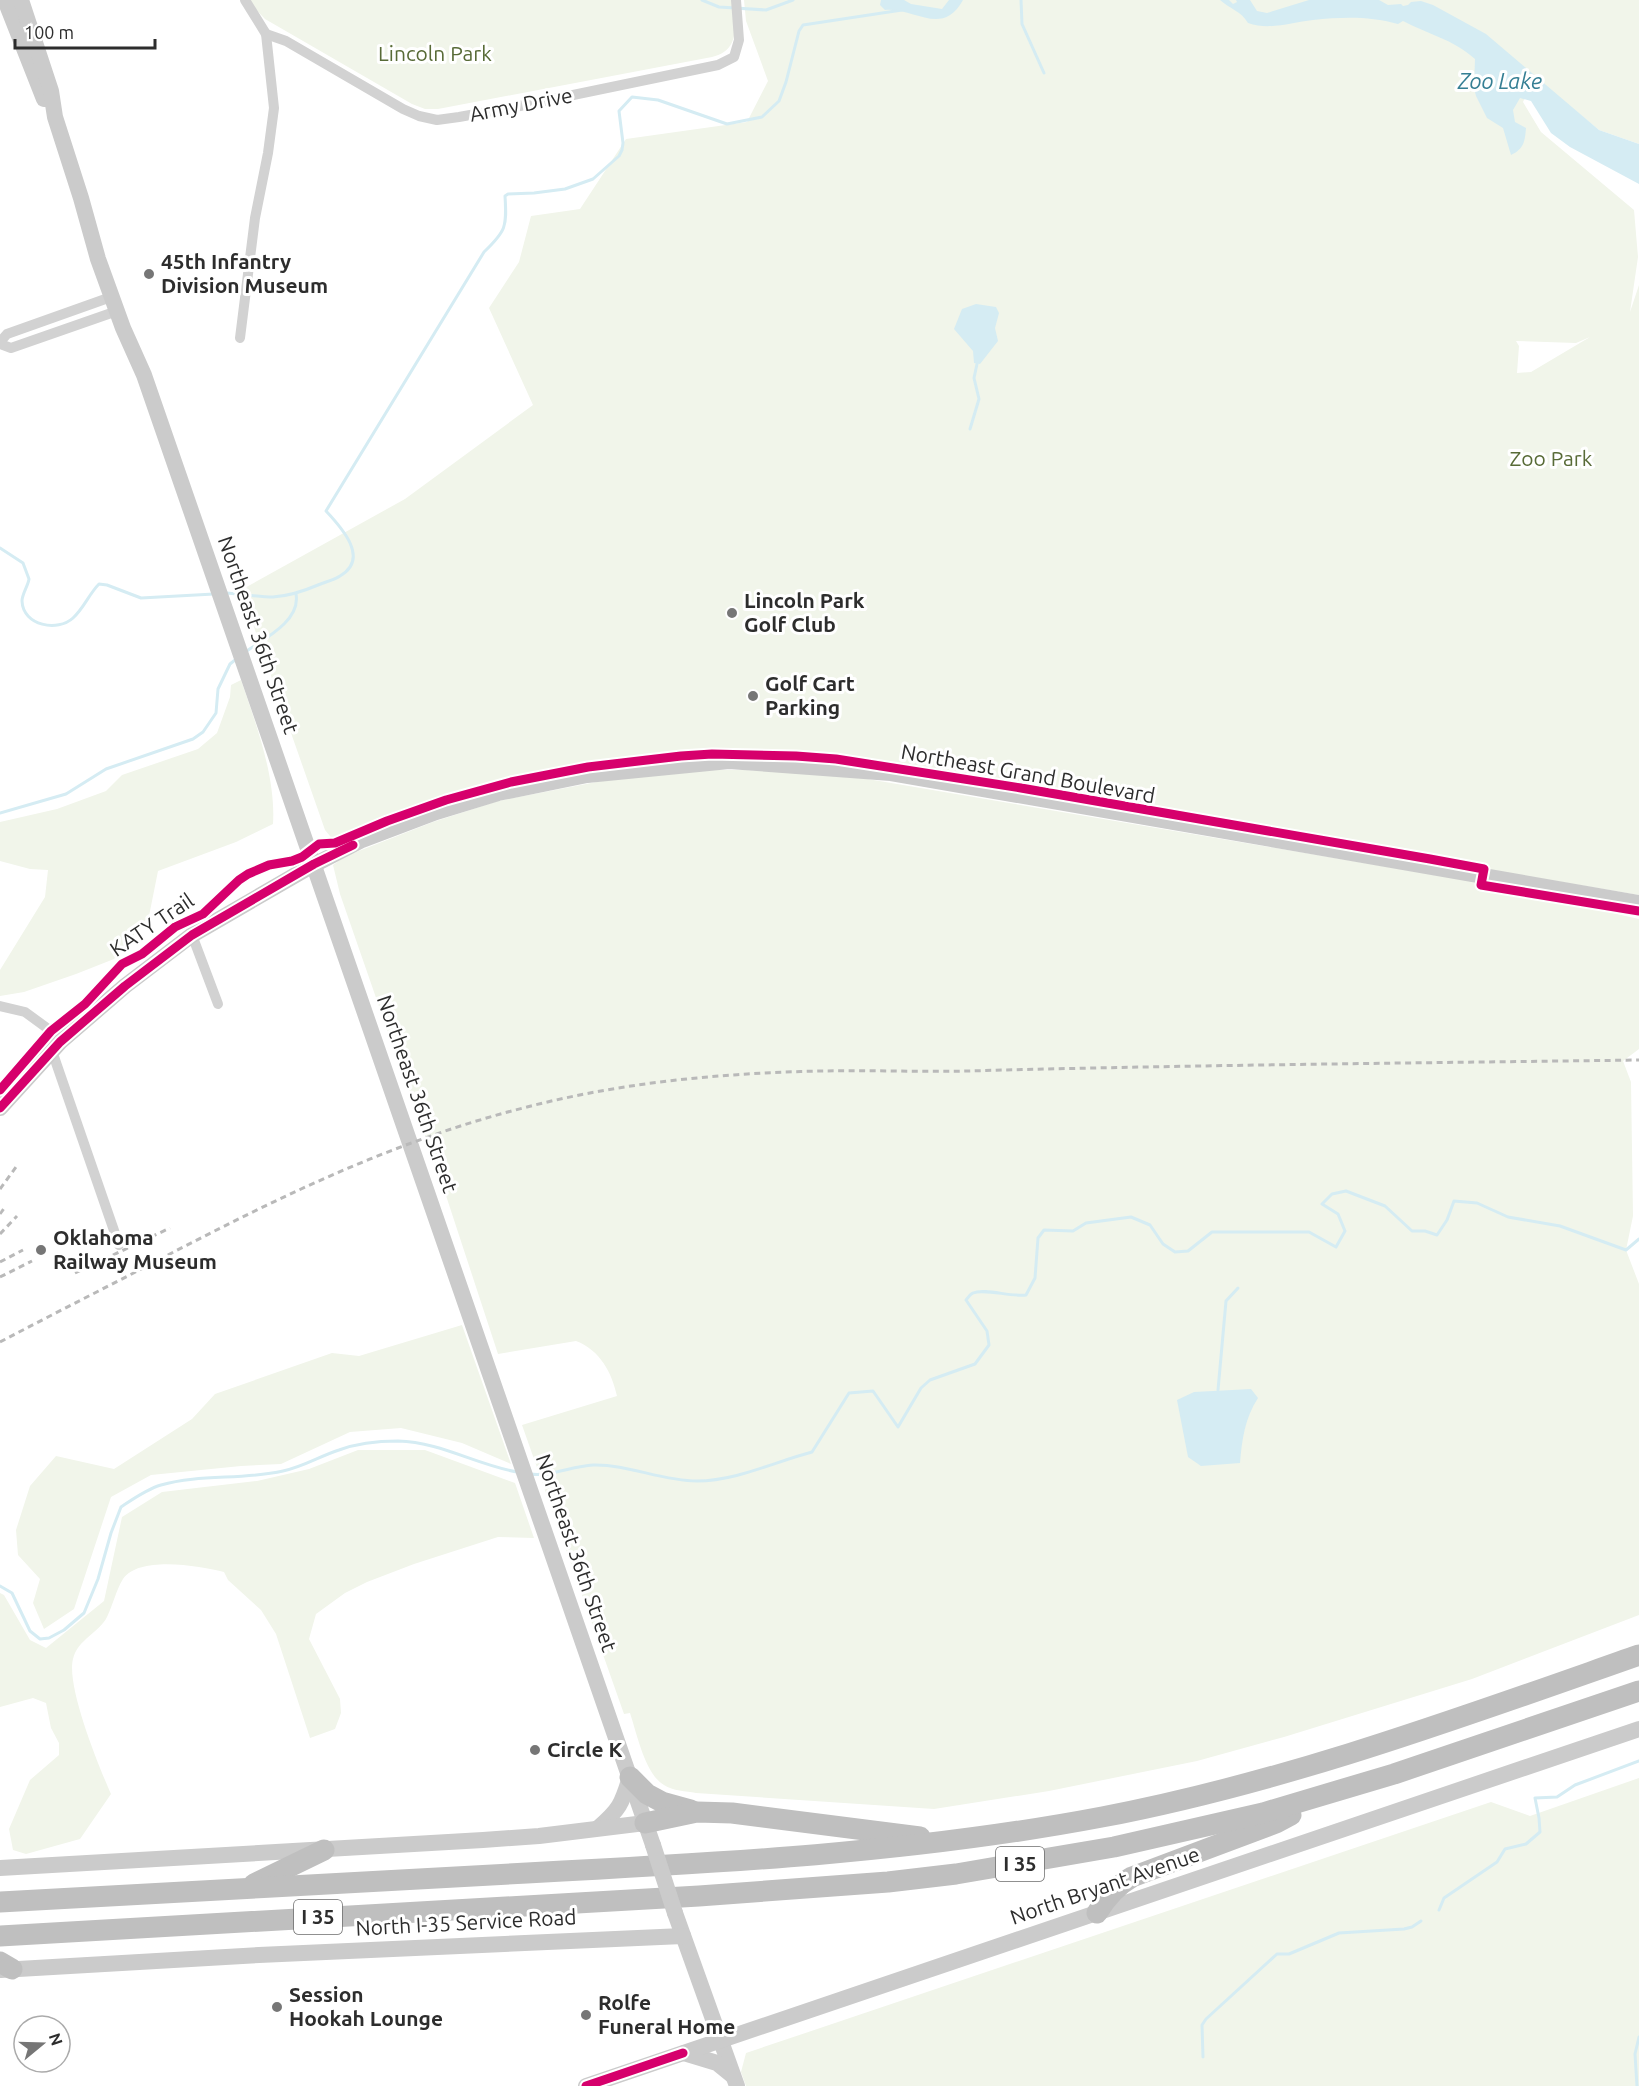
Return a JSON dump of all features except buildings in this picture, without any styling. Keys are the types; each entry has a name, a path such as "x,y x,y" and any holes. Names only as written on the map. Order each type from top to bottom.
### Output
{"highway":[{"name":"I 35","path":"0,1902 693,1864 873,1851 951,1842 1104,1816 1198,1796 1273,1776 1416,1733 1639,1655"},
{"name":"I 35","path":"0,1936 699,1896 900,1881 1008,1866 1114,1847 1211,1826 1334,1792 1639,1691"},
{"path":"630,1777 647,1794 662,1802 697,1812"},
{"path":"1097,1913 1106,1898 1132,1877 1276,1823 1334,1792"},
{"path":"645,1823 697,1812 732,1812 951,1842"},
{"path":"246,1888 324,1850"}],"main road":[{"name":"Northeast 36th Street","path":"5,0 41,94 55,117"},
{"name":"Northeast 36th Street","path":"21,0 51,91 55,117 114,304 144,375 630,1777 675,1913 736,2081"},
{"name":"Northeast Grand Boulevard","path":"1,1103 56,1047 125,986 192,935 314,864 362,840 436,812 498,793 587,774 729,761 891,773 1639,903"},
{"name":"North Bryant Avenue","path":"586,2086 1639,1729"},
{"path":"598,1829 616,1813 623,1802 630,1777"},
{"path":"0,1868 539,1836 645,1823"},
{"name":"North I-35 Service Road","path":"4,1967 683,1936"},
{"path":"683,2053 717,2063 736,2081"}],"street":[{"path":"240,338 255,218 274,108 266,34 245,0"},
{"name":"Army Drive","path":"266,34 286,41 404,109 419,116 437,120 520,106 718,65 734,57 739,40 737,0"},
{"path":"0,343 11,348 114,304"},
{"path":"192,935 218,1004"},
{"path":"0,1006 25,1012 51,1031 119,1245"}],"green space":[{"name":"Lincoln Park","path":"247,0 733,0 735,27 732,42 728,48 712,57 438,109 425,109 412,104 265,19"},
{"name":"Zoo Park","path":"744,0 1639,0 1639,144 1599,130 1534,77 1523,102 1541,132 1634,210 1638,257 1630,312 1639,285 1639,895 1424,859 1236,823 837,758 795,755 703,755 551,772 483,788 369,827 335,842 325,830 241,590 405,499 533,405 489,308 519,262 531,216 580,209 626,139 747,122 768,81 746,21","holes":["1590,337 1531,372 1517,373 1519,346 1516,341 1576,343"]},
{"path":"241,680 259,733 268,769 273,824 236,842 158,871 149,916 114,959 24,992 0,996 0,970 45,897 48,870 30,869 0,861 0,822 57,809 106,791 122,775 198,749 217,733 230,697 231,685"},
{"path":"701,770 838,774 1482,883 1639,919 1639,1049 1623,1061 1631,1082 1633,1216 1626,1250 1639,1284 1639,1615 1472,1679 1284,1737 1197,1761 1049,1791 934,1809 696,1793 671,1789 657,1780 642,1753 630,1713 624,1714 522,1425 617,1396 612,1379 598,1356 576,1341 498,1354 433,1156 340,894 333,865 346,856 433,822 498,801 612,779"},
{"path":"462,1325 511,1464 462,1443 401,1428 350,1432 281,1464 151,1475 111,1497 74,1609 44,1629 33,1603 40,1579 18,1555 16,1530 30,1486 56,1456 114,1469 192,1419 215,1394 332,1353 359,1356"},
{"path":"358,1450 425,1450 515,1483 534,1538 498,1537 414,1564 345,1593 316,1614 309,1639 340,1699 341,1713 335,1729 310,1738 276,1634 261,1610 228,1580 224,1572 171,1564 142,1567 131,1572 123,1579 103,1623 79,1646 73,1659 74,1688 79,1706 111,1794 80,1839 26,1854 13,1850 9,1829 30,1780 59,1755 59,1743 51,1728 46,1703 33,1698 0,1707 0,1593 4,1595 30,1640 46,1648 104,1601 122,1517 162,1492 257,1481 309,1469"},
{"path":"1639,1778 1639,2086 746,2086 741,2072 746,2053 1491,1802 1530,1816"}],"water":[{"path":"881,0 904,0 911,4 942,9 949,0 963,0 955,11 946,17 937,19 896,10 885,10 880,5"},
{"name":"Zoo Lake","path":"1220,0 1229,0 1233,4 1237,2 1236,0 1250,0 1257,11 1267,13 1309,0 1379,0 1388,5 1401,4 1403,6 1421,1 1433,5 1486,34 1599,130 1639,144 1639,184 1570,147 1551,133 1531,101 1520,98 1513,110 1515,122 1526,128 1525,137 1521,147 1511,155 1503,128 1487,118 1476,96 1475,59 1449,42 1403,21 1398,24 1366,18 1345,18 1264,26 1248,23 1239,13"},
{"path":"976,304 996,307 999,313 995,328 998,341 980,364 974,363 973,351 954,329 962,309"},
{"path":"1251,1389 1258,1398 1245,1429 1240,1463 1201,1466 1188,1457 1177,1400 1194,1392"}],"waterway":[{"path":"702,0 719,7 766,10 793,0"},
{"path":"1021,0 1022,24 1044,73"},
{"path":"226,593 267,597 285,596 335,579 349,569 353,561 350,544 326,511 484,252 504,228 505,196 565,189 593,179 619,156 622,150 619,111 632,97 658,100 727,124 762,117 779,101 799,31 803,25 902,10"},
{"path":"970,429 979,399 974,378 977,364"},
{"path":"0,548 23,563 29,579 22,598 24,609 28,616 42,624 59,625 73,618 99,584 141,598 214,594"},
{"path":"245,652 287,621 293,613 296,594"},
{"path":"0,813 66,794 106,769 193,739 203,732 216,713 218,689 230,664 235,660"},
{"path":"530,1474 538,1475 577,1467 606,1465 684,1480 726,1478 812,1452 849,1393 873,1391 898,1427 921,1388 930,1380 975,1364 989,1345 987,1331 966,1300 978,1292 1026,1295 1035,1278 1038,1238 1044,1230 1073,1231 1086,1223 1131,1217 1150,1225 1163,1244 1175,1252 1188,1251 1212,1232 1309,1232 1336,1247 1345,1231 1338,1214 1322,1204 1332,1194 1346,1191 1385,1206 1412,1231 1425,1231 1437,1235 1447,1220 1454,1201 1477,1203 1508,1217 1560,1226 1626,1250 1639,1239"},
{"path":"1218,1390 1226,1301 1238,1288"},
{"path":"0,1586 12,1593 30,1631 40,1639 49,1638 64,1630 84,1613 98,1579 121,1507 140,1494 161,1485 206,1478 268,1474 298,1467 346,1448 391,1441 429,1445 517,1472"},
{"path":"1439,1910 1444,1898 1497,1862 1505,1849 1526,1844 1540,1832 1535,1798 1557,1797 1575,1785 1639,1761"},
{"path":"1203,2057 1202,2025 1206,2019 1277,1954 1289,1954 1339,1933 1404,1929 1421,1921"},
{"path":"1637,2086 1635,2054 1639,2037"}],"railway":[{"path":"0,1342 254,1211 387,1152 480,1120 563,1098 600,1091 674,1080 785,1072 1639,1060"},
{"path":"0,1189 16,1167"},
{"path":"0,1214 5,1207"},
{"path":"0,1234 17,1216"},
{"path":"75,1273 170,1228"},
{"path":"0,1262 23,1250"},
{"path":"0,1277 32,1261"}],"cycle path":[{"name":"KATY Trail","path":"0,1090 51,1031 85,1004 122,964 142,954 175,927 203,914 248,874 269,865 302,857 319,844 335,843 446,800 511,782 588,767 681,756 712,754 836,759 1021,788 1484,869 1481,885 1639,911"},
{"path":"0,1108 60,1042 125,986 192,935 314,864 353,845"},
{"path":"586,2086 683,2053"}],"place":[{"name":"45th Infantry Division Museum","path":"149,274"},
{"name":"Lincoln Park Golf Club","path":"732,613"},
{"name":"Golf Cart Parking","path":"753,696"},
{"name":"Oklahoma Railway Museum","path":"41,1250"},
{"name":"Circle K","path":"535,1750"},
{"name":"Session Hookah Lounge","path":"277,2007"},
{"name":"Rolfe Funeral Home","path":"586,2015"}]}
